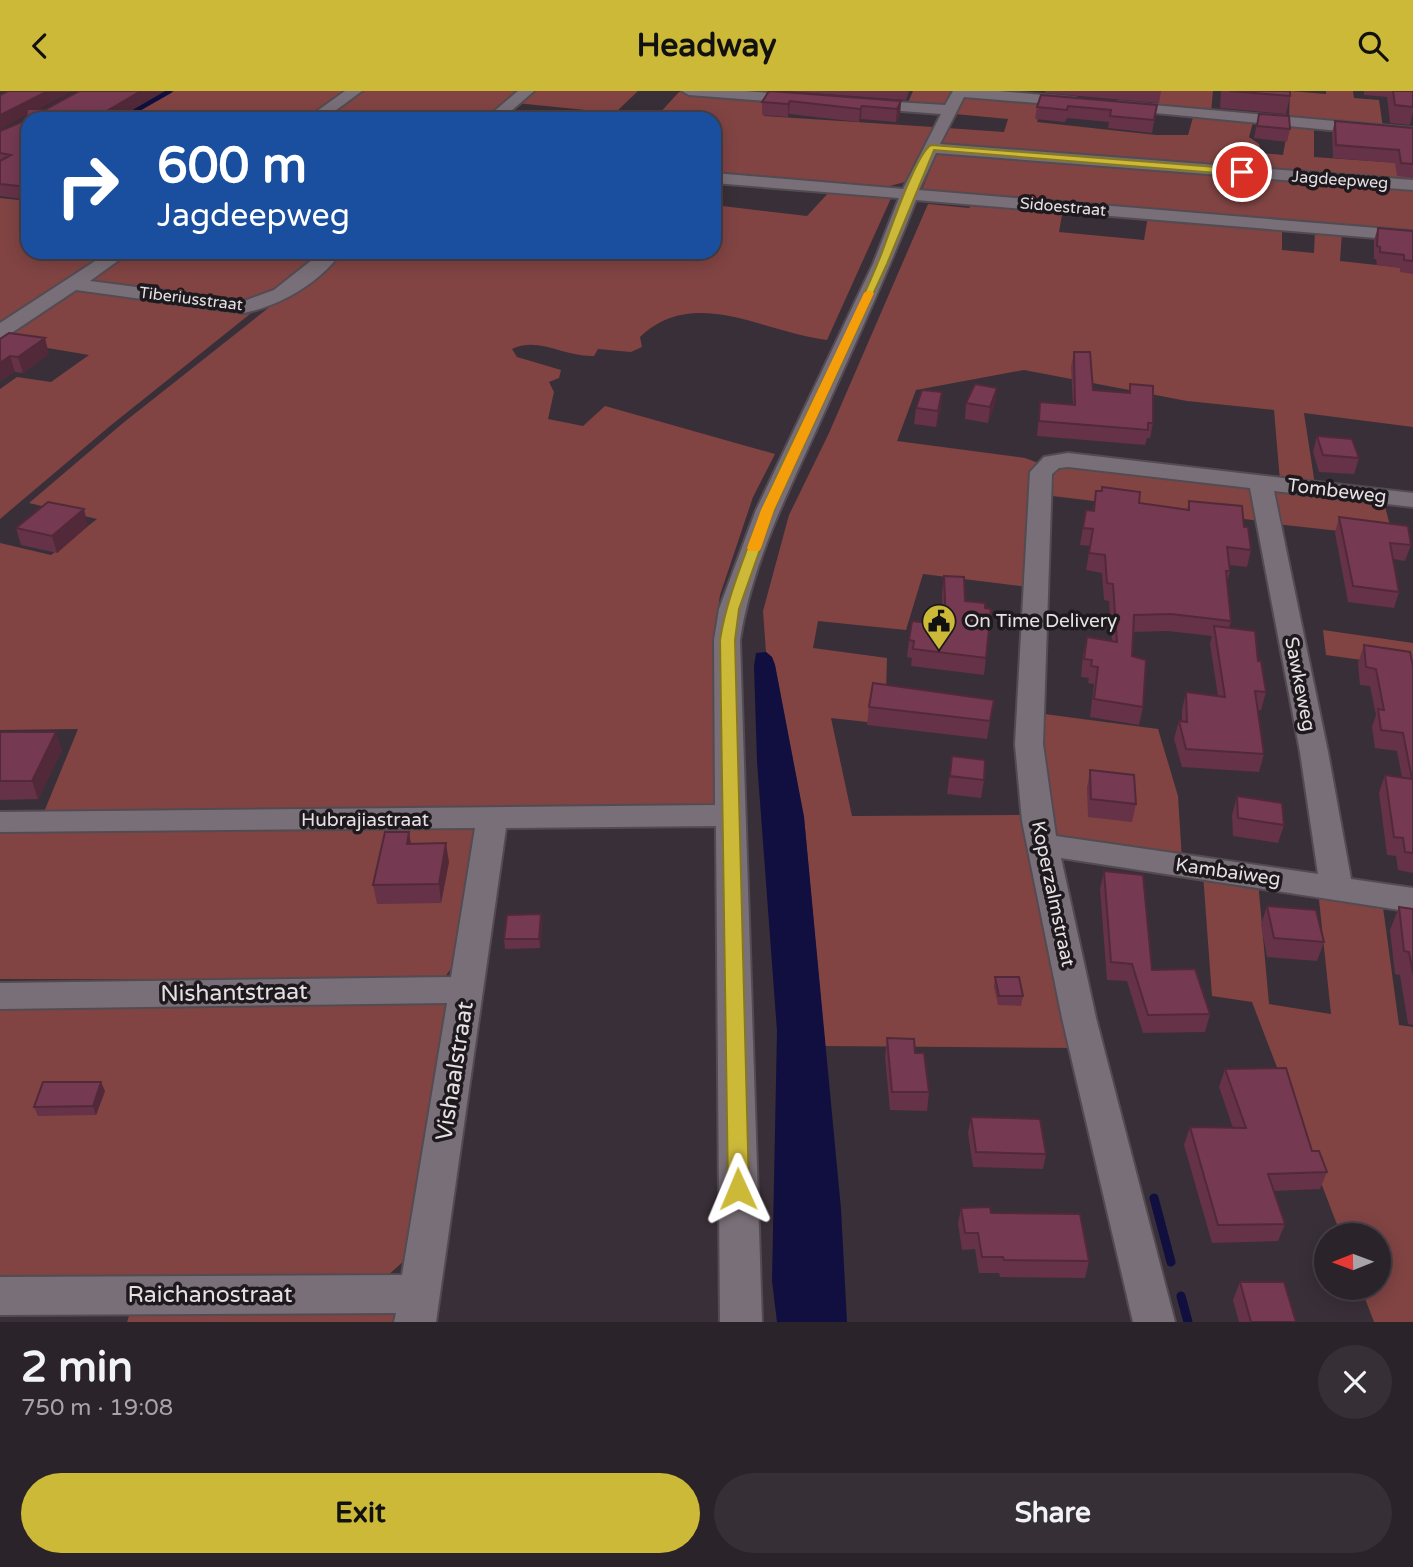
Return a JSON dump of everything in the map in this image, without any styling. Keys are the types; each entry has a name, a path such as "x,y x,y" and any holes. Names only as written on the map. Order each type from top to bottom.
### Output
{"street":[{"path":"324,112 355,91"},
{"path":"502,112 527,91"},
{"path":"689,91 833,102 957,98 1102,104 1413,133"},
{"path":"741,1322 727,640 732,609 768,510 840,358 931,148 957,98"},
{"name":"Jagdeepweg","path":"931,148 1413,185"},
{"name":"Sidoestraat","path":"721,179 1413,236"},
{"path":"0,332 111,259"},
{"name":"Tiberiusstraat","path":"74,284 244,307 259,306 275,300 325,259"},
{"name":"Tombeweg","path":"1052,462 1068,460 1413,500"},
{"name":"Koperzalmstraat","path":"1052,462 1041,472 1029,744 1037,821 1079,1018 1154,1322"},
{"name":"Sawkeweg","path":"1260,481 1314,752 1336,887"},
{"name":"Hubrajiastraat","path":"0,822 730,815"},
{"name":"Vishaalstraat","path":"417,1308 492,819"},
{"name":"Kambaiweg","path":"1043,845 1413,900"},
{"name":"Nishantstraat","path":"0,996 467,990"},
{"name":"Raichanostraat","path":"0,1296 417,1308"}],"shaded area":[{"path":"174,91 350,91 319,112 137,112"},
{"path":"360,91 522,91 496,112 329,112"},
{"path":"531,91 638,91 616,112 516,103"},
{"path":"913,91 953,91 947,106 907,105"},
{"path":"1158,91 1213,91 1211,113 1157,108"},
{"path":"1290,91 1326,94 1326,91 1353,91 1354,98 1379,100 1383,128 1289,119"},
{"path":"679,92 775,98 764,116 933,127 905,182 882,188 721,176 721,112 661,112"},
{"path":"964,95 1044,101 1037,122 1156,135 1188,135 1194,114 1254,119 1249,137 1259,144 1261,153 1283,155 1288,127 1314,127 1314,157 1413,164 1413,234 921,192 947,128 1004,132 1008,119 955,114"},
{"path":"831,190 892,196 827,340 730,316 707,313 684,315 661,322 640,337 642,347 631,352 598,349 594,356 532,345 512,349 517,357 561,370 559,378 549,382 554,392 548,419 583,426 605,406 775,454 753,497 720,595 713,645 723,803 717,809 42,817 78,729 0,730 0,543 51,555 97,519 29,503 123,423 330,259 721,259 721,206 807,216"},
{"path":"0,198 21,200 21,259 103,259 0,327"},
{"path":"974,203 1063,209 1059,232 1144,240 1148,216 1282,227 1282,250 1314,253 1315,230 1342,232 1340,261 1413,269 1413,427 1304,413 1315,485 1280,481 1274,410 1187,401 1024,370 916,390 897,441 1025,458 1041,464 1028,587 923,574 906,630 818,621 813,648 887,658 885,724 831,718 852,816 1026,815 1076,1048 825,1046 804,817 775,665 766,652 763,611 789,515 829,433 928,204 969,208"},
{"path":"114,259 320,259 273,298 253,304 95,284 86,278"},
{"path":"74,287 255,310 110,426 0,519 0,389 17,377 51,382 89,355 0,340 0,335"},
{"path":"1060,465 1250,488 1261,521 1044,495 1046,474"},
{"path":"1270,490 1383,499 1393,537 1276,524"},
{"path":"1323,630 1413,643 1413,667 1326,655"},
{"path":"766,652 775,665 804,817 841,1209 847,1322 777,1322 772,1281 777,1031 757,761 754,666 756,653"},
{"path":"1037,713 1158,729 1178,796 1182,860 1055,839"},
{"path":"463,824 479,828 452,967 445,977 433,980 0,979 0,827"},
{"path":"1203,874 1258,881 1269,1004 1331,1014 1318,890 1382,900 1399,1025 1413,1027 1413,1322 1374,1322 1366,1300 1391,1300 1391,1223 1336,1223 1252,1002 1212,996"},
{"path":"0,998 445,999 453,1007 406,1259 386,1277 0,1285"},
{"path":"133,1304 401,1310 407,1322 127,1322"}],"building":[{"path":"8,91 48,91 0,115 0,95"},
{"path":"79,91 141,91 105,112 27,112 27,109 46,109"},
{"path":"769,91 901,101 897,109 862,106 860,109 790,101 788,104 762,102"},
{"path":"1230,91 1290,91 1290,96"},
{"path":"1393,91 1413,91 1413,107 1395,105"},
{"path":"1041,95 1157,105 1154,120 1110,116 1111,110 1068,106 1067,110 1037,107"},
{"path":"1259,114 1289,116 1290,129 1257,126"},
{"path":"1335,121 1413,128 1413,164 1401,163 1399,150 1336,145"},
{"path":"21,122 21,186 0,184 0,161 11,155 0,153 0,131"},
{"path":"1378,228 1413,231 1413,261 1404,260 1404,255 1380,252 1380,247 1377,246"},
{"path":"9,333 45,338 18,357 10,356 0,363 0,339"},
{"path":"1074,352 1090,352 1093,390 1130,393 1130,384 1153,386 1153,423 1148,423 1148,430 1039,421 1040,402 1075,405"},
{"path":"975,384 997,388 990,407 966,403"},
{"path":"922,390 942,392 938,411 916,408"},
{"path":"1317,436 1352,439 1359,458 1323,455"},
{"path":"1102,487 1140,492 1139,503 1189,510 1189,501 1242,506 1244,527 1248,527 1251,550 1227,547 1230,571 1226,571 1231,621 1171,614 1134,615 1132,656 1146,660 1143,707 1094,699 1098,667 1091,666 1092,660 1084,659 1087,637 1117,642 1113,584 1107,583 1105,555 1089,553 1093,529 1083,528 1086,510 1094,511 1096,491 1102,491"},
{"path":"48,502 84,509 52,536 16,528"},
{"path":"1339,517 1408,526 1411,545 1390,543 1399,592 1353,586"},
{"path":"944,576 964,577 965,601 985,603 985,608 991,609 986,658 913,649 914,641 909,640 912,621 946,625"},
{"path":"1214,626 1255,631 1258,661 1261,661 1266,692 1255,691 1264,754 1186,749 1179,721 1187,722 1186,692 1225,697"},
{"path":"1364,645 1410,652 1413,666 1413,853 1405,852 1403,838 1394,837 1385,775 1412,779 1403,733 1381,730 1378,709 1384,710 1376,669 1366,667"},
{"path":"873,683 994,700 990,721 869,707"},
{"path":"0,732 56,732 32,781 0,781"},
{"path":"952,756 985,760 984,780 950,776"},
{"path":"1090,770 1134,775 1136,804 1091,799"},
{"path":"1237,796 1282,803 1284,825 1238,818"},
{"path":"385,832 409,832 407,844 446,843 439,884 373,885"},
{"path":"1104,871 1143,875 1152,970 1195,969 1210,1014 1148,1015 1132,964 1111,962"},
{"path":"1267,906 1316,910 1324,942 1274,938"},
{"path":"1399,907 1413,909 1413,973 1409,952 1404,951"},
{"path":"541,914 539,939 504,939 507,915"},
{"path":"995,977 1019,977 1023,996 999,996"},
{"path":"887,1038 914,1039 915,1053 924,1053 929,1092 892,1092"},
{"path":"1286,1068 1312,1151 1319,1151 1327,1172 1268,1174 1285,1224 1218,1225 1190,1127 1246,1128 1225,1069"},
{"path":"43,1082 101,1082 93,1106 34,1107"},
{"path":"971,1117 1040,1119 1046,1154 976,1152"},
{"path":"990,1207 991,1213 1080,1214 1089,1261 1004,1260 1003,1257 982,1257 978,1233 965,1233 961,1208"},
{"path":"1240,1282 1284,1282 1296,1322 1251,1322"}],"waterway":[{"path":"133,112 170,91"},
{"path":"1154,1198 1171,1262"},
{"path":"1181,1296 1188,1322"}],"slow traffic":[{"path":"754,548 768,510 869,293"}],"place":[{"name":"On Time Delivery","path":"939,651"}],"route":[{"path":"738,1189 727,640 732,609 768,510 882,264 905,212 919,170 931,148 1242,172"}]}
